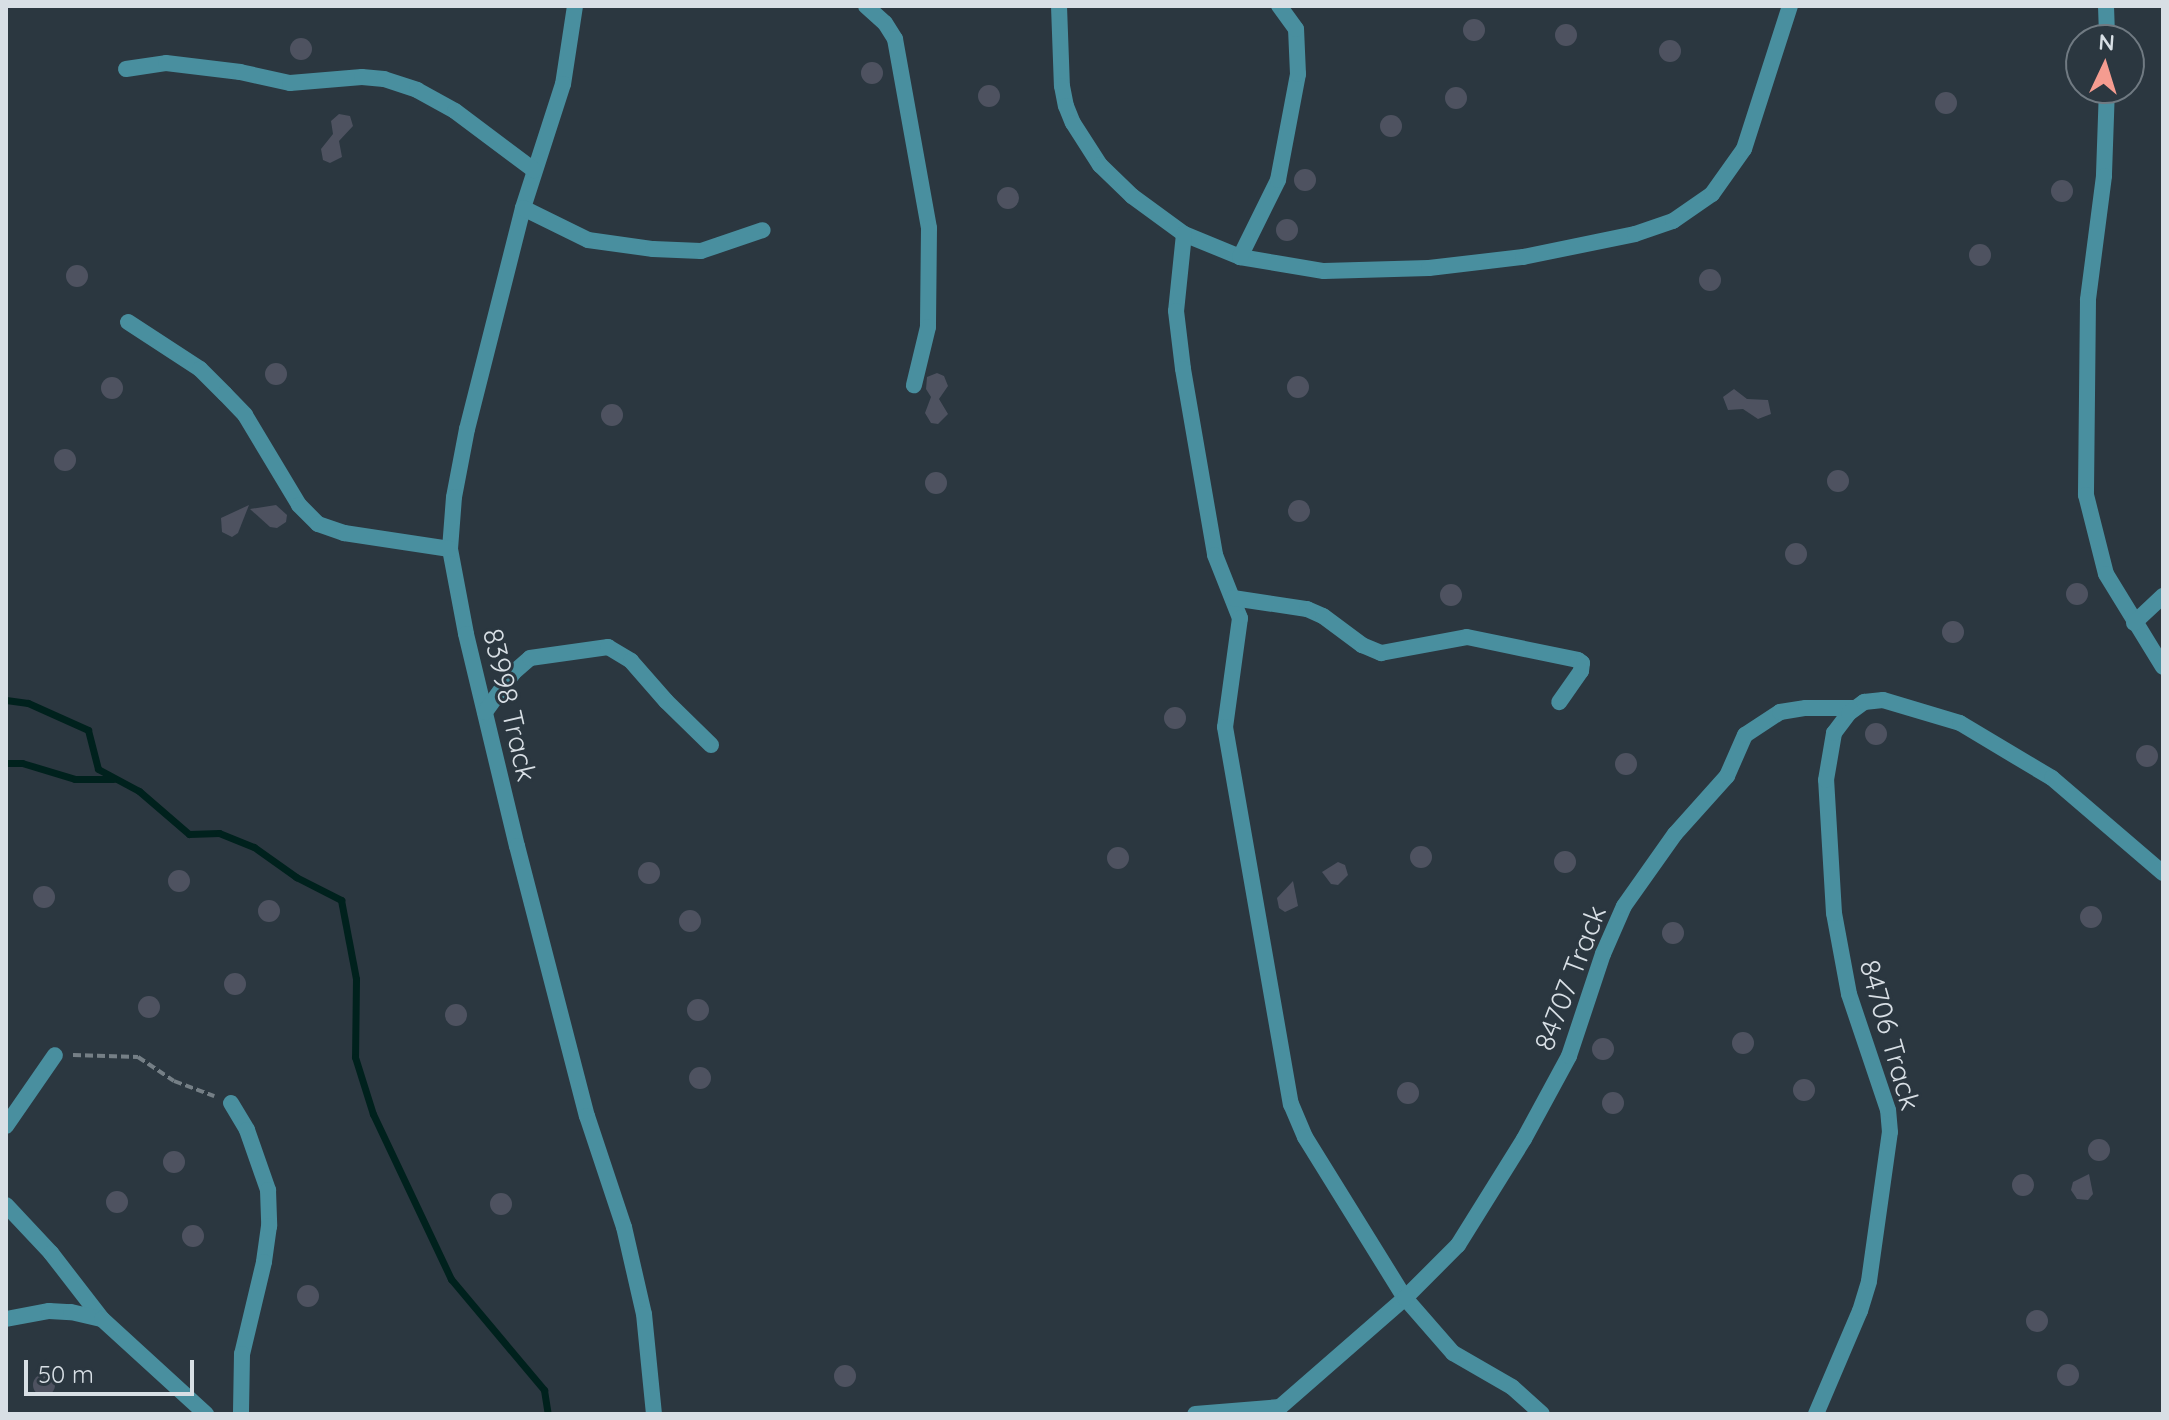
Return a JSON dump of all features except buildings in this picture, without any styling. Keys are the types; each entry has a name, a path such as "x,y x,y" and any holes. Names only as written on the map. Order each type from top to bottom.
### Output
{"street":[{"name":"83998 Track","path":"575,6 563,84 523,208 467,429 454,497 450,549 485,712 587,1116 624,1227 644,1314 654,1414"},
{"path":"866,6 885,23 895,39 929,228 928,327 914,385"},
{"path":"1059,6 1062,86 1073,123 1111,175 1150,211 1184,234 1240,257 1324,271 1429,268 1576,247 1635,234 1673,221 1712,194 1744,149 1790,6"},
{"path":"1240,257 1278,180 1298,74 1296,29 1279,6"},
{"path":"126,69 166,63 240,72 290,83 362,77 384,79 417,90 455,111 534,170"},
{"path":"2106,104 2104,176 2086,334 2086,495 2096,546 2106,574 2163,667"},
{"path":"523,208 588,240 653,249 701,251 763,230"},
{"path":"1184,234 1176,294 1179,344 1215,555 1240,618 1225,727 1291,1104 1305,1137 1405,1298 1453,1353 1512,1387 1542,1414"},
{"path":"128,322 200,369 245,415 299,505 318,524 344,533 450,549"},
{"path":"2134,623 2163,596"},
{"path":"1233,598 1307,609 1323,616 1362,645 1381,653 1467,637 1578,660 1582,663 1581,671 1559,702"},
{"path":"485,712 514,672 530,658 608,647 631,661 711,745"},
{"name":"84707 Track","path":"1280,1410 1405,1298 1458,1245 1524,1139 1569,1056 1603,954 1624,906 1675,834 1727,776 1745,735 1780,712 1806,708 1852,710 1864,702 1883,700 1922,708 2002,745 2052,778 2163,873"},
{"name":"84706 Track","path":"1816,1414 1860,1311 1869,1281 1890,1132 1888,1110 1849,994 1828,861 1829,754 1834,733 1852,710"},
{"path":"6,1126 55,1055"},
{"path":"231,1103 261,1165 268,1190 269,1226 242,1354 241,1414"},
{"path":"6,1205 51,1253 102,1319 206,1414"},
{"path":"6,1319 49,1311 102,1319"},
{"path":"1195,1414 1280,1410"}],"path":[{"path":"55,1055 138,1057 174,1081 231,1103"}],"waterway":[{"path":"6,700 28,703 88,730 98,769 139,791 189,834 219,833 254,847 296,877 341,900 356,979 355,1057 373,1114 451,1279 544,1390 548,1414"},
{"path":"6,763 22,763 75,779 113,779"}]}
